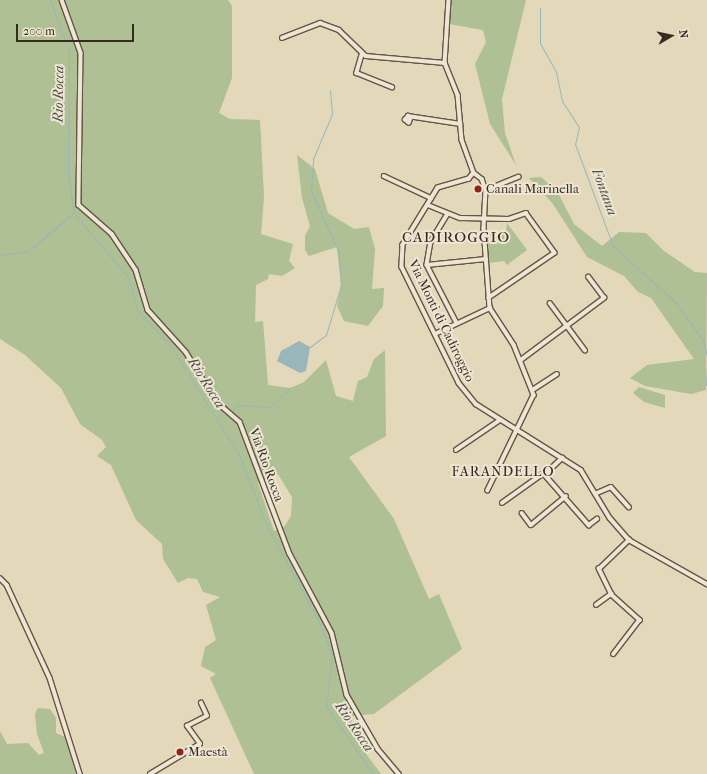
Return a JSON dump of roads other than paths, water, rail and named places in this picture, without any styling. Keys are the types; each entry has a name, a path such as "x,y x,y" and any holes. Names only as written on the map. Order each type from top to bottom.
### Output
{"street":[{"name":"Via Rio Rocca","path":"62,0 81,53 79,205 112,234 136,270 148,310 155,322 186,352 217,402 240,422 290,554 332,633 347,695 378,749 399,774"},
{"path":"449,0 445,63 458,95 460,124 474,173 482,178 486,190 484,219 490,308 512,342 534,390 532,405 517,430 488,490"},
{"path":"282,38 320,23 331,25 362,55 445,63"},
{"path":"362,55 356,73 392,87"},
{"path":"412,118 460,124"},
{"name":"Via Monti di Cadiroggio","path":"474,173 469,179 443,184 431,198 403,245 400,260 435,334 465,392 500,420 581,470 597,493 610,518 629,540 707,584"},
{"path":"384,176 431,198"},
{"path":"486,190 518,177"},
{"path":"428,205 448,214 484,219 509,219 526,213 555,252 489,298"},
{"path":"448,214 431,242 427,265 457,323"},
{"path":"427,265 486,259"},
{"path":"521,360 604,298 588,277"},
{"path":"550,303 585,350"},
{"path":"435,334 490,308"},
{"path":"534,390 557,374"},
{"path":"456,450 500,420"},
{"path":"502,504 563,458"},
{"path":"544,473 566,496 589,525 597,519"},
{"path":"597,493 611,487 630,507"},
{"path":"522,514 531,525 566,496"},
{"path":"614,654 640,620 611,594 600,569 629,540"},
{"path":"0,578 7,585 50,678 80,774"},
{"path":"596,605 611,594"},
{"path":"150,774 200,744 187,726 207,716 202,703"}],"water":[{"path":"299,341 310,347 306,371 300,373 277,361 281,351"}],"waterway":[{"name":"Rio Rocca","path":"50,0 69,52 68,175 74,213 128,277 138,311 171,346 240,457 266,524 318,620 332,655 326,706 373,774"},
{"name":"Fontana","path":"540,8 540,43 556,72 562,101 579,127 575,144 613,246 675,302 703,340 707,356"},
{"path":"310,347 326,335 341,285 339,253 311,191 313,159 332,114 330,90"},
{"path":"30,250 73,213"},
{"path":"0,255 28,251"},
{"name":"Fontana","path":"706,385 707,368"},
{"path":"232,409 240,405 270,407 290,388"}],"place":[{"name":"Canali Marinella","path":"478,189"},
{"name":"Maestà","path":"180,752"}],"district":[{"name":"CADIROGGIO","path":"456,238"},
{"name":"FARANDELLO","path":"503,472"}]}
